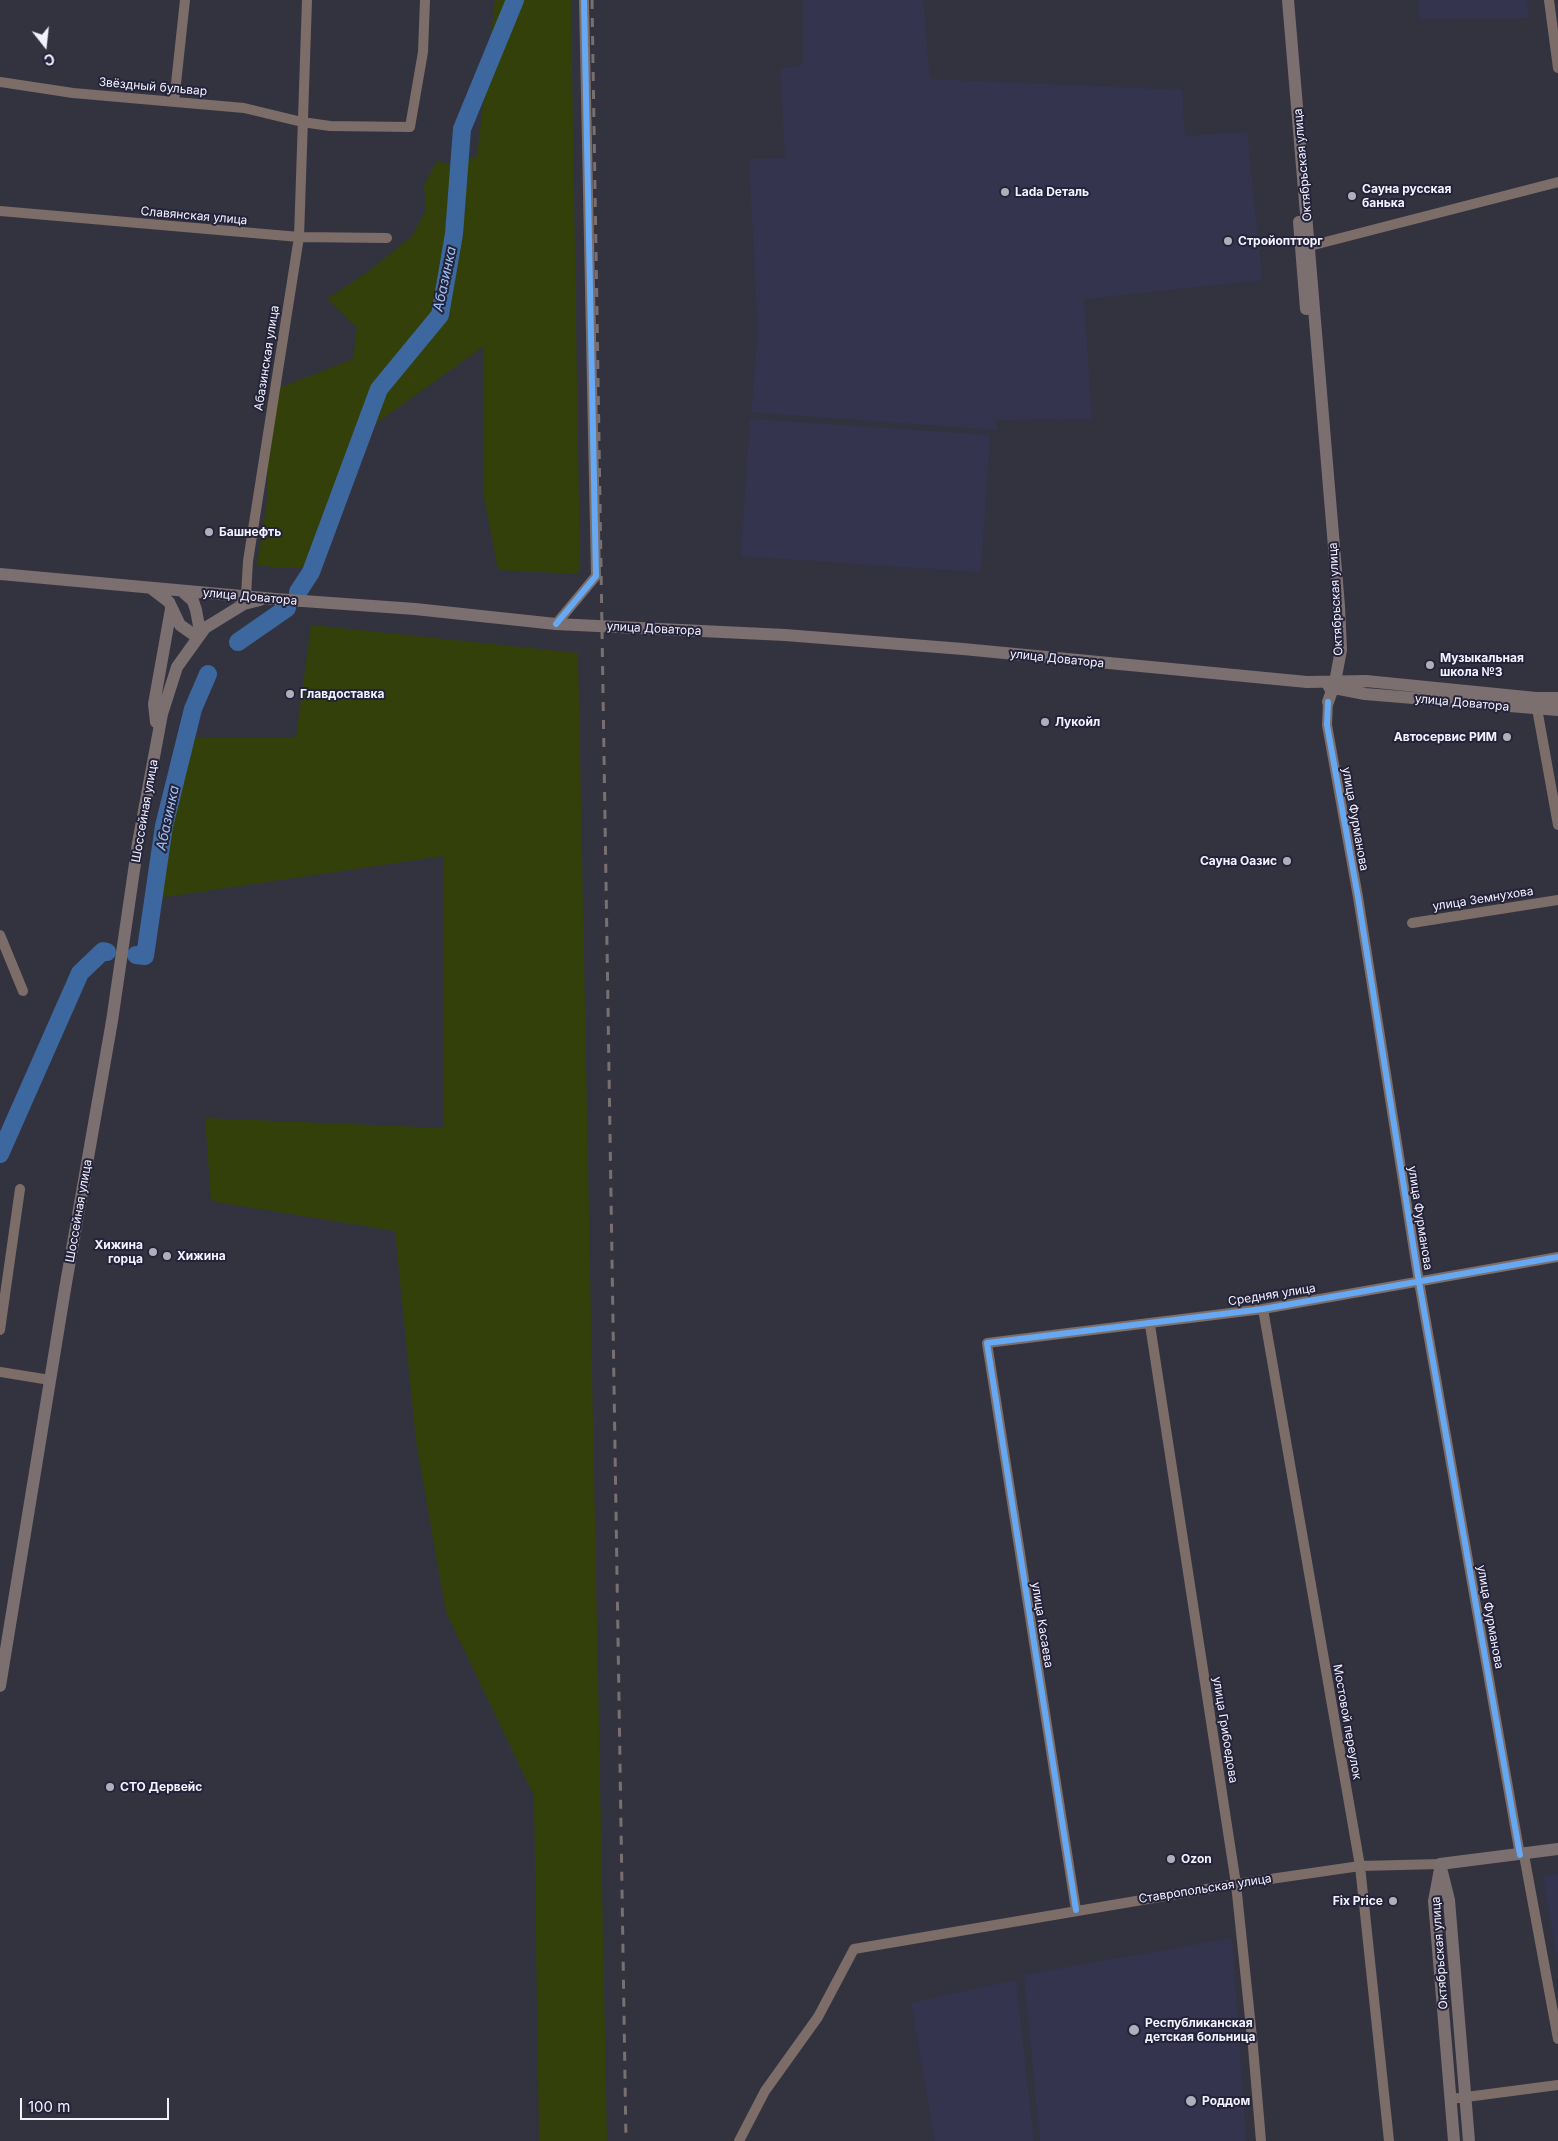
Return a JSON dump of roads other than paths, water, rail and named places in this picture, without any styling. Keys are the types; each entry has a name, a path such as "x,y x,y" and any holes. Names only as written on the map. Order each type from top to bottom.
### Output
{"main road":[{"name":"Октябрьская улица","path":"1281,0 1305,247"},
{"name":"Октябрьская улица","path":"1288,0 1333,628 1332,684 1328,702"},
{"name":"улица Доватора","path":"0,574 275,599 415,609 556,624 785,635 964,649 1332,684 1365,694 1536,704 1558,710"},
{"path":"147,587 164,597 180,625 197,637"},
{"path":"182,591 192,601 196,610 199,626 197,637"},
{"path":"197,637 238,614 275,599"},
{"name":"Шоссейная улица","path":"158,736 154,704 171,609"},
{"name":"Шоссейная улица","path":"0,1643 48,1379 158,736 174,672 197,637"},
{"name":"улица Доватора","path":"1536,704 1558,698"},
{"name":"Шоссейная улица","path":"0,1686 48,1379"},
{"name":"Ставропольская улица","path":"1440,1864 1558,1849"},
{"name":"Октябрьская улица","path":"1440,1864 1449,1900 1469,2141"},
{"name":"Октябрьская улица","path":"1440,1864 1434,1901 1454,2141"}],"street":[{"path":"174,102 185,0"},
{"name":"Абазинская улица","path":"246,596 248,560 298,238 307,0"},
{"path":"302,122 345,126 410,127 423,52 425,0"},
{"path":"556,624 596,576 584,0"},
{"path":"1549,0 1558,68"},
{"name":"Звёздный бульвар","path":"0,82 73,93 244,108 302,122"},
{"path":"1305,247 1558,182"},
{"name":"Славянская улица","path":"0,211 298,238 387,238"},
{"name":"улица Фурманова","path":"1328,702 1327,725 1361,919 1419,1282 1522,1855 1558,2039"},
{"path":"1536,704 1558,825"},
{"name":"улица Земнухова","path":"1412,923 1558,900"},
{"path":"0,935 23,991"},
{"path":"0,1330 20,1189"},
{"name":"Средняя улица","path":"987,1343 1263,1309 1558,1257"},
{"name":"Мостовой переулок","path":"1263,1309 1360,1866 1389,2141"},
{"name":"улица Грибоедова","path":"1150,1324 1236,1884 1261,2141"},
{"name":"улица Касаева","path":"987,1343 1076,1910"},
{"path":"0,1372 48,1379"},
{"name":"Ставропольская улица","path":"739,2141 765,2091 818,2017 854,1949 1010,1924 1076,1910 1360,1866 1440,1864"},
{"path":"1451,2099 1558,2085"}],"waterway":[{"name":"Абазинка","path":"298,592 311,572 379,389 440,315 454,234 462,129 515,0"},
{"name":"Абазинка","path":"238,642 287,608"},
{"name":"Абазинка","path":"136,955 145,956 164,826 193,709 208,674"},
{"name":"Абазинка","path":"0,1154 80,973 103,951 107,952"}],"railway":[{"path":"592,0 626,2141"}],"place":[{"name":"Lada Dеталь","path":"1005,192"},
{"name":"Сауна русская банька","path":"1352,196"},
{"name":"Стройоптторг","path":"1228,241"},
{"name":"Башнефть","path":"209,532"},
{"name":"Музыкальная школа №3","path":"1430,665"},
{"name":"Главдоставка","path":"290,694"},
{"name":"Лукойл","path":"1045,722"},
{"name":"Автосервис РИМ","path":"1507,737"},
{"name":"Сауна Оазис","path":"1287,861"},
{"name":"Хижина горца","path":"153,1252"},
{"name":"Хижина","path":"167,1256"},
{"name":"СТО Дервейс","path":"110,1787"},
{"name":"Ozon","path":"1171,1859"},
{"name":"Fix Price","path":"1393,1901"},
{"name":"Республиканская детская больница","path":"1134,2030"},
{"name":"Роддом","path":"1191,2101"}]}
